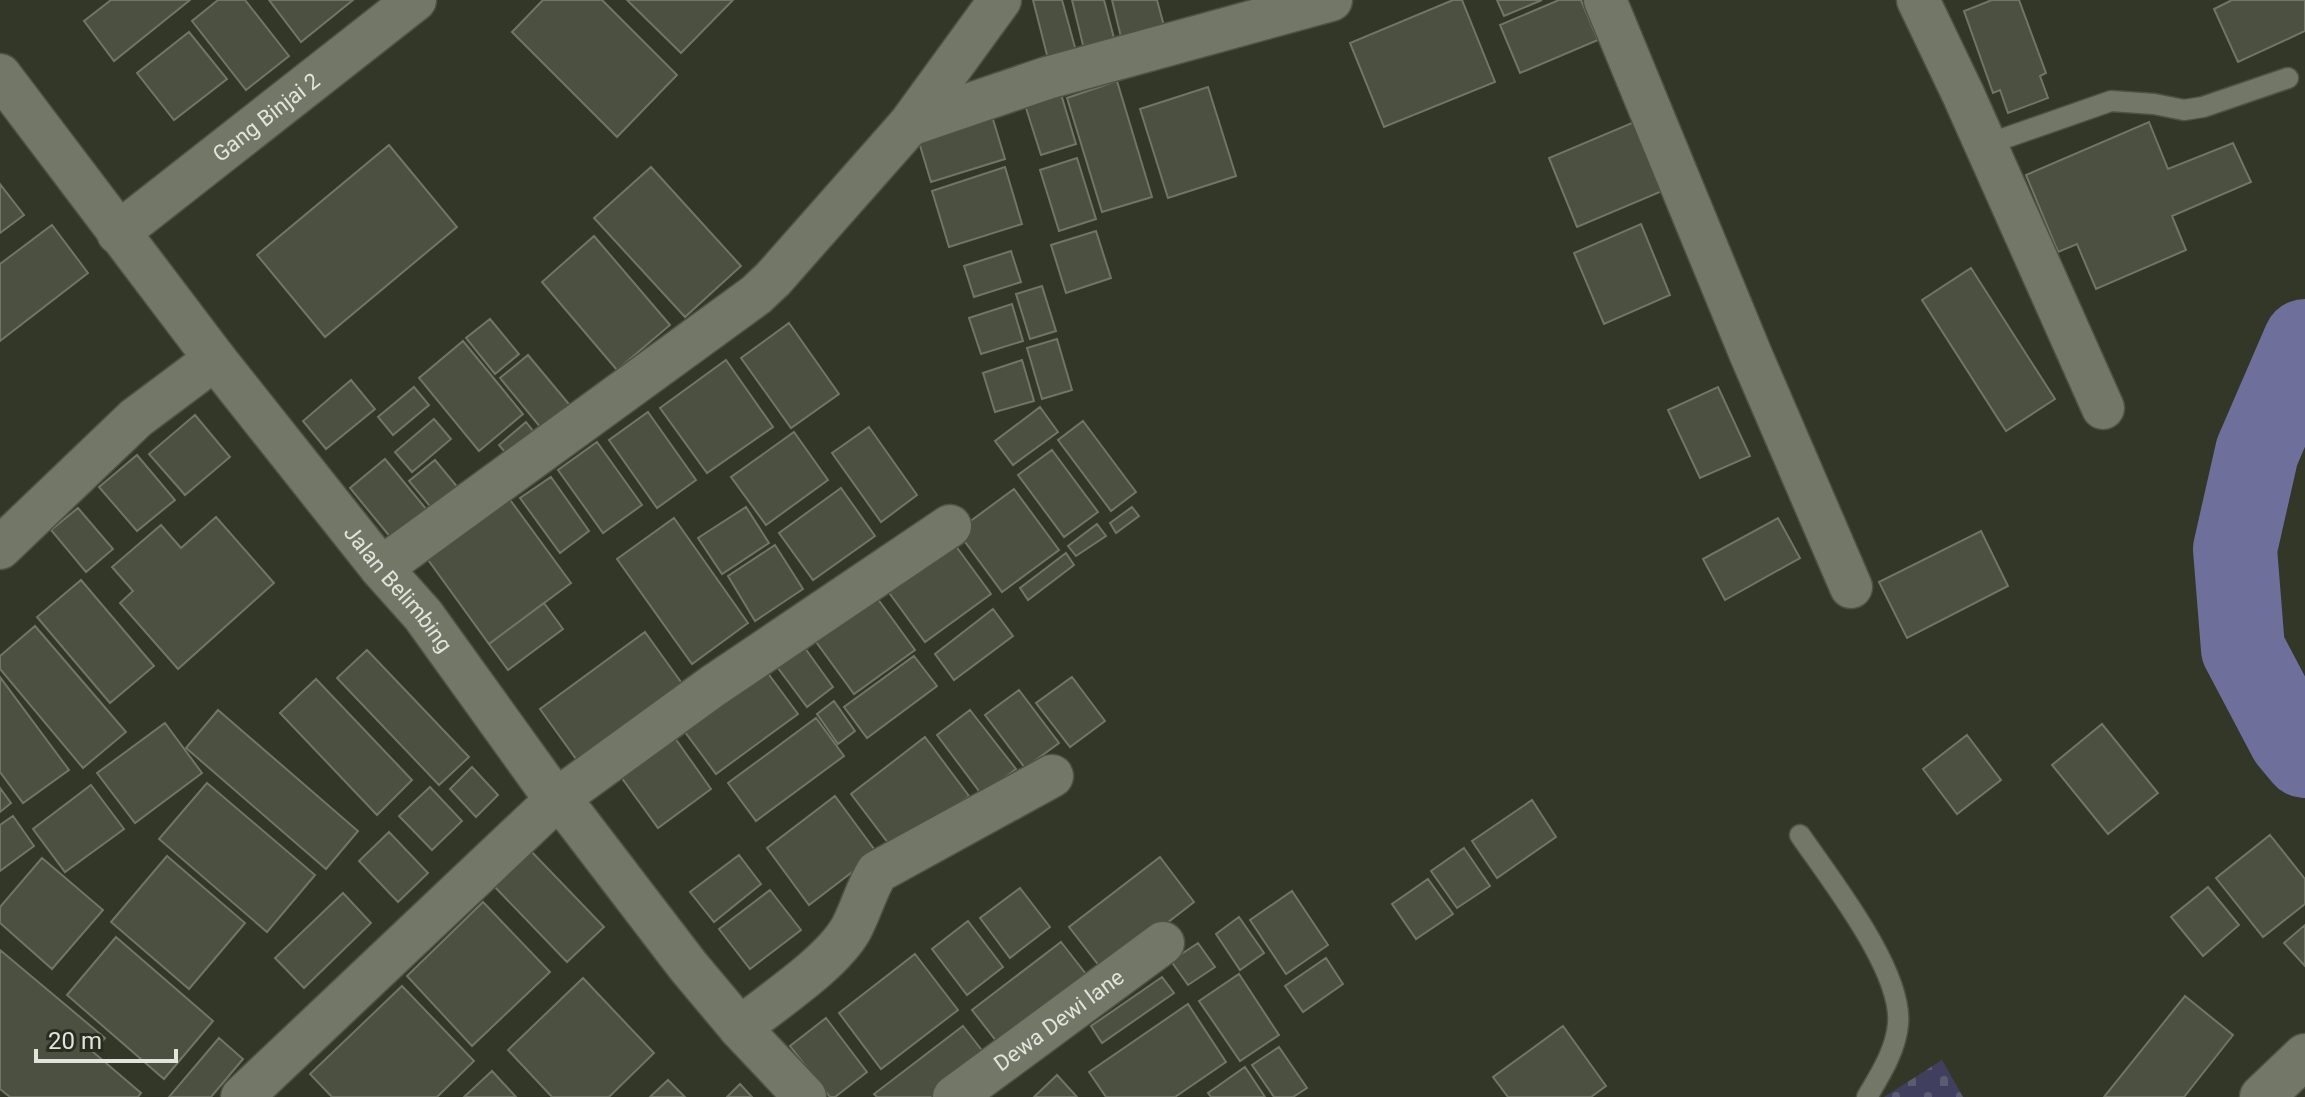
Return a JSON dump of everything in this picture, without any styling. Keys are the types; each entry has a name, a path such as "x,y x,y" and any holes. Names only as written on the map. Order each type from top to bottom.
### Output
{"street":[{"name":"Gang Binjai 2","path":"118,233 415,0"},
{"path":"381,568 756,295 909,125 1000,0"},
{"path":"1605,0 1751,355 1851,587"},
{"path":"1918,0 2103,408"},
{"path":"909,125 1047,78 1322,2"},
{"name":"Jalan Belimbing","path":"0,75 47,133 118,233 215,359 381,568 423,615 556,800 574,817 688,966 740,1028 805,1097"},
{"path":"0,548 136,418 215,359"},
{"path":"242,1097 556,800 713,686 950,526"},
{"path":"740,1028 835,952 852,928 866,890 877,872 1052,776"},
{"name":"Dewa Dewi lane","path":"954,1097 1163,943"},
{"path":"2262,1097 2305,1056"}],"lane":[{"path":"1985,145 2111,101 2184,110 2203,107 2288,78"},
{"path":"1800,835 1860,923 1888,973 1899,1021 1895,1041 1867,1097"}],"green space":[{"path":"1942,1060 1963,1097 1884,1097"}],"building":[{"path":"111,0 190,0 114,61 84,21"},
{"path":"218,0 245,0 289,56 246,90 192,21"},
{"path":"269,0 353,0 301,42"},
{"path":"543,0 602,0 677,75 617,137 512,32"},
{"path":"627,0 733,0 681,53"},
{"path":"1033,0 1062,0 1076,51 1048,59"},
{"path":"1072,0 1104,0 1115,42 1084,49"},
{"path":"1112,0 1157,0 1164,26 1121,37"},
{"path":"1453,0 1462,0 1495,82 1384,127 1350,43"},
{"path":"1497,0 1542,0 1504,16"},
{"path":"1559,0 1581,0 1598,40 1520,73 1500,25"},
{"path":"1992,0 2019,0 2046,73 2040,76 2048,98 2008,113 2000,90 1993,93 1964,11"},
{"path":"2232,0 2305,0 2305,31 2238,62 2214,9"},
{"path":"189,32 227,79 174,120 137,73"},
{"path":"1117,81 1152,197 1102,212 1067,98"},
{"path":"1208,87 1236,176 1168,198 1140,109"},
{"path":"1061,94 1076,144 1041,155 1025,105"},
{"path":"992,116 1005,159 931,182 918,139"},
{"path":"1639,120 1667,189 1577,227 1549,158"},
{"path":"2149,122 2168,169 2233,143 2251,182 2172,216 2186,250 2096,289 2077,244 2058,252 2026,175"},
{"path":"389,145 457,227 325,337 257,255"},
{"path":"1077,158 1096,219 1059,231 1040,170"},
{"path":"651,167 741,266 685,317 594,218"},
{"path":"1005,167 1022,224 949,247 932,191"},
{"path":"0,184 24,215 0,233"},
{"path":"1641,224 1670,295 1604,324 1574,253"},
{"path":"52,225 88,273 0,341 0,264"},
{"path":"1096,231 1111,278 1066,293 1051,245"},
{"path":"594,236 670,325 617,370 542,282"},
{"path":"1011,251 1021,282 974,297 964,266"},
{"path":"1971,268 2055,399 2006,431 1922,300"},
{"path":"1042,286 1056,331 1030,339 1016,294"},
{"path":"1012,304 1023,341 981,354 969,318"},
{"path":"490,319 519,354 495,374 466,338"},
{"path":"789,323 839,394 791,428 741,358"},
{"path":"1057,339 1072,390 1042,399 1027,348"},
{"path":"463,341 523,414 479,451 419,378"},
{"path":"528,355 578,415 550,439 500,378"},
{"path":"726,360 773,427 707,473 660,408"},
{"path":"1022,360 1034,401 995,412 983,373"},
{"path":"351,380 375,409 326,449 303,421"},
{"path":"414,387 429,405 393,435 378,417"},
{"path":"1718,387 1750,456 1700,478 1668,410"},
{"path":"1040,407 1058,432 1013,465 995,441"},
{"path":"648,412 696,480 657,508 609,440"},
{"path":"195,415 230,457 185,495 149,454"},
{"path":"434,419 451,439 412,472 395,452"},
{"path":"1083,421 1136,492 1111,511 1058,440"},
{"path":"526,422 541,441 515,464 499,445"},
{"path":"869,427 917,495 881,522 832,453"},
{"path":"794,432 828,480 766,525 731,477"},
{"path":"597,442 642,505 603,533 558,470"},
{"path":"1052,450 1098,512 1064,537 1018,475"},
{"path":"137,455 175,500 137,531 99,487"},
{"path":"385,459 431,515 396,544 350,488"},
{"path":"435,460 460,490 434,511 409,481"},
{"path":"551,477 589,531 560,553 520,498"},
{"path":"841,488 875,536 813,580 779,533"},
{"path":"1014,489 1059,550 1002,592 957,531"},
{"path":"508,497 571,583 489,644 426,557"},
{"path":"746,507 769,543 722,574 698,538"},
{"path":"1132,507 1139,516 1116,533 1110,523"},
{"path":"78,508 113,549 86,572 51,530"},
{"path":"216,517 274,583 178,669 120,603 133,591 112,567 161,525 181,548"},
{"path":"674,518 748,623 692,664 617,559"},
{"path":"1778,518 1800,558 1725,600 1703,559"},
{"path":"1097,524 1106,536 1076,556 1068,546"},
{"path":"1981,531 2008,586 1907,638 1879,582"},
{"path":"947,534 991,594 925,642 882,583"},
{"path":"775,545 803,589 755,621 728,576"},
{"path":"1066,553 1074,565 1028,600 1020,588"},
{"path":"81,580 154,666 110,703 37,617"},
{"path":"872,591 915,650 854,694 811,635"},
{"path":"544,603 563,629 508,670 489,644"},
{"path":"993,609 1013,636 954,680 935,654"},
{"path":"35,626 126,732 83,768 0,669 0,656"},
{"path":"645,632 686,689 581,766 540,709"},
{"path":"802,644 833,687 807,707 775,664"},
{"path":"367,650 469,757 439,785 337,678"},
{"path":"914,656 937,686 867,738 844,707"},
{"path":"764,668 798,714 716,774 682,728"},
{"path":"0,677 69,770 23,803 0,772"},
{"path":"1072,677 1105,721 1070,747 1036,703"},
{"path":"316,679 412,780 377,815 280,713"},
{"path":"1019,690 1059,743 1025,768 985,715"},
{"path":"834,701 855,731 838,744 817,714"},
{"path":"218,710 358,831 326,869 186,748"},
{"path":"970,710 1016,769 982,795 937,735"},
{"path":"816,718 844,756 756,821 728,783"},
{"path":"165,723 202,773 135,823 97,773"},
{"path":"2102,724 2158,793 2108,834 2052,765"},
{"path":"670,731 711,789 658,828 616,770"},
{"path":"1967,735 2001,780 1957,814 1923,769"},
{"path":"925,737 969,796 895,852 851,794"},
{"path":"472,767 498,795 476,817 450,789"},
{"path":"207,783 315,875 267,932 159,839"},
{"path":"91,785 124,829 65,872 33,829"},
{"path":"430,787 462,821 432,850 399,816"},
{"path":"0,788 11,803 0,812"},
{"path":"835,796 877,853 809,905 767,848"},
{"path":"1532,800 1556,837 1497,878 1472,841"},
{"path":"13,816 34,846 0,871 0,825"},
{"path":"389,832 428,873 398,902 359,861"},
{"path":"2270,835 2305,879 2305,904 2263,937 2216,878"},
{"path":"1464,848 1490,886 1457,908 1431,871"},
{"path":"529,849 604,927 567,962 492,884"},
{"path":"739,855 761,884 714,922 690,892"},
{"path":"167,856 245,923 189,989 111,922"},
{"path":"1160,857 1194,902 1104,972 1069,927"},
{"path":"42,858 103,910 52,969 0,923 0,907"},
{"path":"1428,879 1453,914 1416,939 1392,904"},
{"path":"2208,887 2239,925 2203,956 2171,917"},
{"path":"1020,888 1050,927 1010,958 980,918"},
{"path":"770,890 801,930 750,969 719,929"},
{"path":"1292,891 1328,945 1286,974 1250,920"},
{"path":"343,893 371,923 304,988 275,958"},
{"path":"483,902 550,972 472,1046 407,976"},
{"path":"1239,917 1264,953 1240,970 1216,934"},
{"path":"968,921 1003,967 967,995 932,949"},
{"path":"2305,925 2305,966 2284,943"},
{"path":"116,937 213,1021 164,1079 67,995"},
{"path":"1061,942 1086,974 997,1042 972,1010"},
{"path":"1198,943 1215,967 1188,985 1171,961"},
{"path":"0,950 105,1038 93,1052 141,1093 138,1097 10,1097 0,1089"},
{"path":"915,954 958,1010 881,1069 839,1013"},
{"path":"1326,958 1343,984 1303,1012 1285,986"},
{"path":"1239,974 1279,1035 1240,1061 1199,1001"},
{"path":"1162,977 1174,993 1102,1043 1091,1026"},
{"path":"583,978 654,1053 609,1097 552,1097 508,1050"},
{"path":"402,986 474,1061 437,1097 332,1097 310,1074"},
{"path":"2185,996 2233,1035 2184,1097 2104,1097"},
{"path":"1188,1004 1226,1062 1175,1097 1106,1097 1089,1072"},
{"path":"826,1018 867,1072 835,1097 830,1097 790,1046"},
{"path":"963,1026 991,1062 946,1097 877,1097 874,1094"},
{"path":"1563,1026 1606,1086 1591,1097 1508,1097 1493,1077"},
{"path":"219,1038 243,1059 211,1097 169,1097"},
{"path":"1279,1047 1307,1088 1293,1097 1274,1097 1252,1065"},
{"path":"1245,1067 1265,1097 1211,1097 1208,1093"},
{"path":"492,1071 516,1097 464,1097"},
{"path":"1057,1075 1077,1097 1034,1097"},
{"path":"668,1080 685,1097 650,1097"},
{"path":"740,1084 752,1097 727,1097"}],"waterway":[{"path":"2305,341 2257,452 2235,549 2243,649 2290,738 2305,756"}]}
